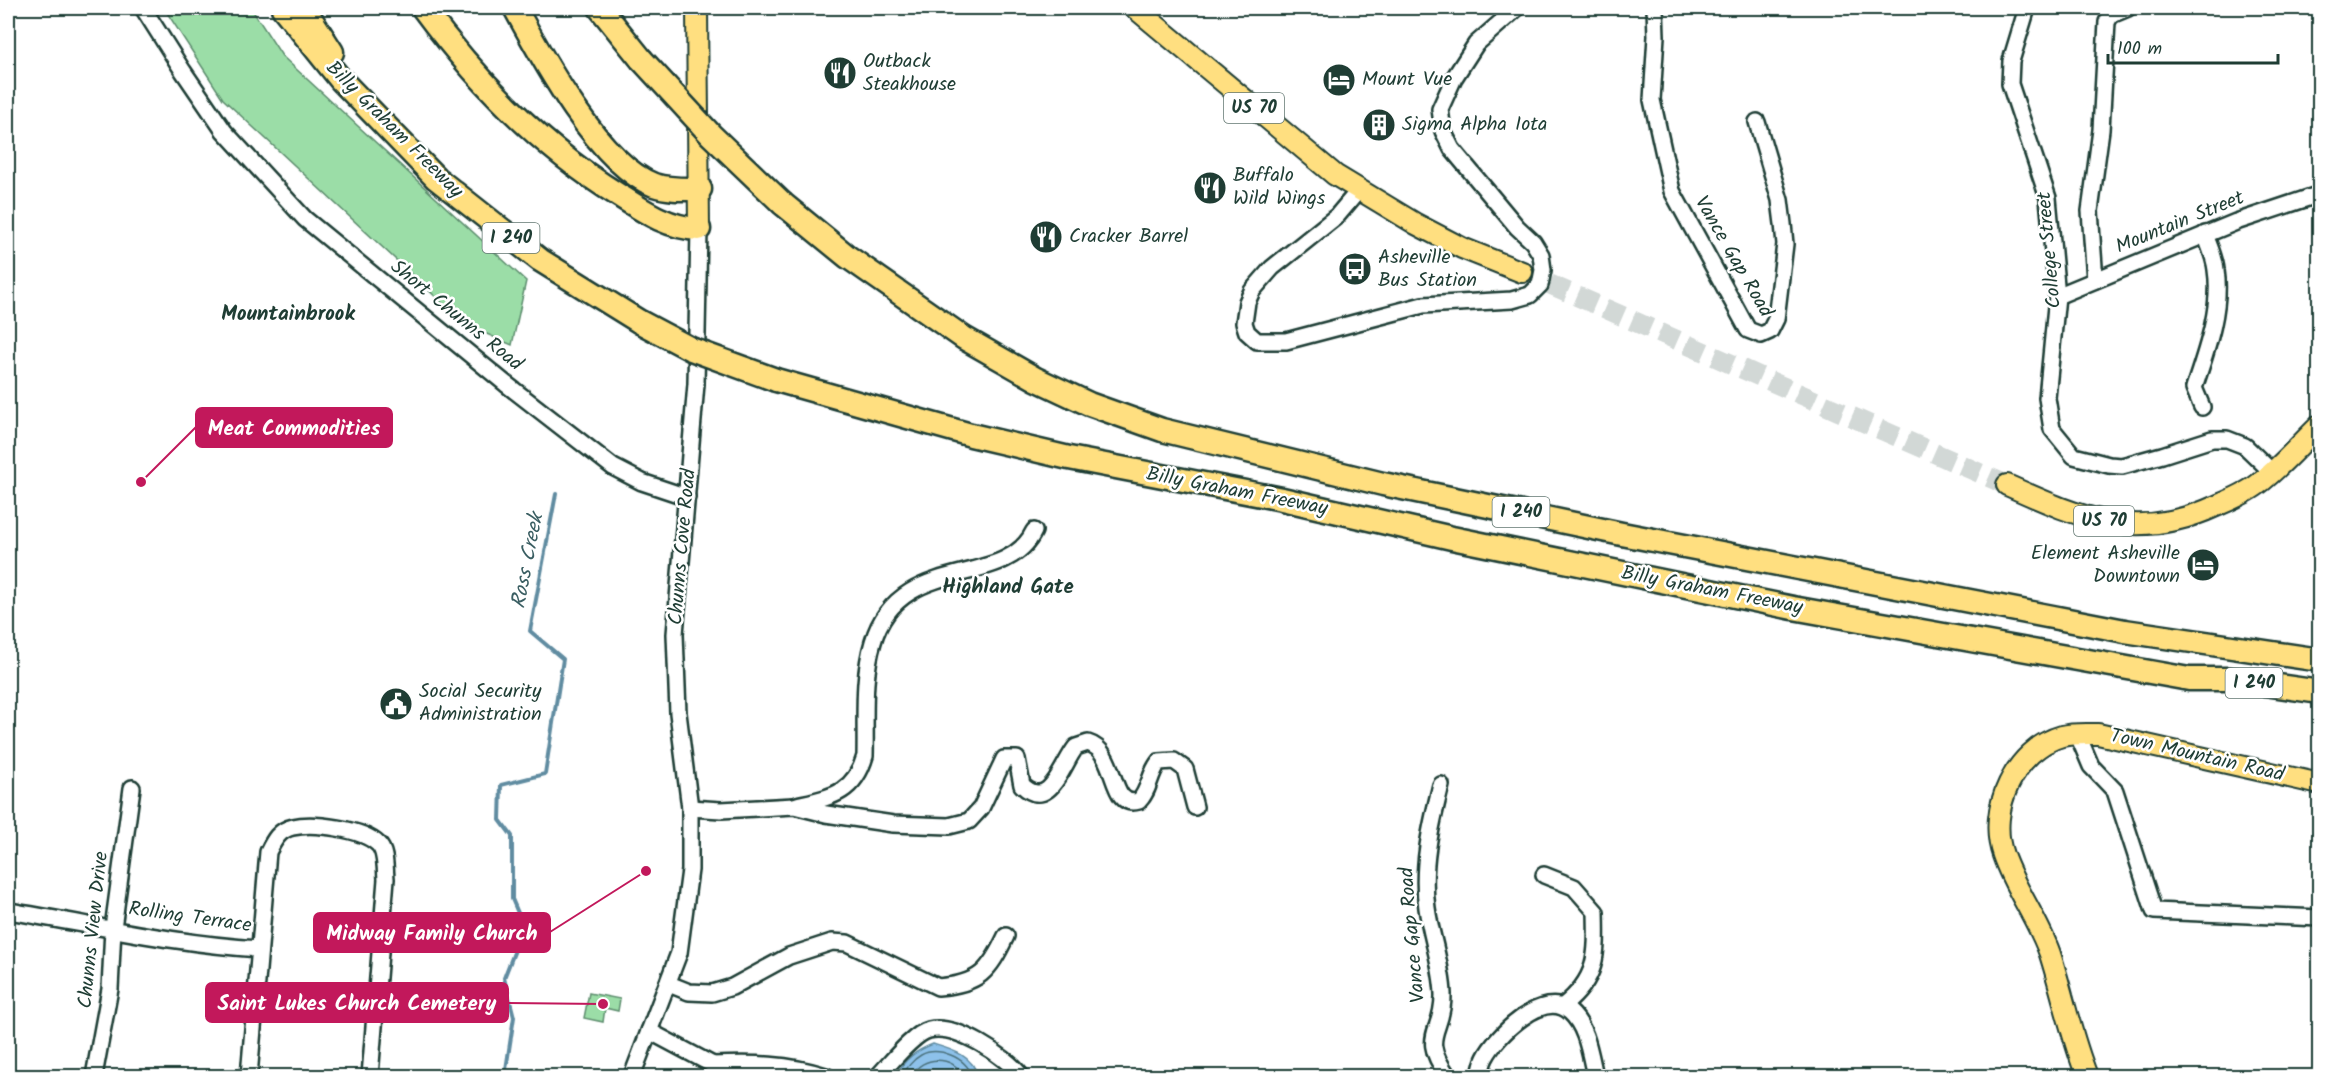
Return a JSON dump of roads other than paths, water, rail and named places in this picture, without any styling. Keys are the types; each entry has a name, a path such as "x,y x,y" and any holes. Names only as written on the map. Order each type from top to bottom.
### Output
{"highway":[{"name":"Billy Graham Freeway","path":"283,8 341,80 436,178 540,260 640,322 691,349 776,380 971,435 1069,458 1282,499 1463,540 1793,608 2189,679 2230,679 2319,692"},
{"path":"304,8 334,55 387,117 396,136"},
{"path":"423,8 513,113 555,151 634,205 678,227 699,229"},
{"path":"515,8 558,81 597,136 616,157 652,184 679,189 700,189"},
{"name":"Billy Graham Freeway","path":"600,8 641,59 711,135 783,204 848,257 964,338 1036,380 1089,404 1162,430 1383,484 1622,534 2125,631 2319,660"},
{"path":"2189,679 2243,691 2319,701"}],"main road":[{"name":"Chunns Cove Road","path":"698,8 699,229"},
{"name":"US 70","path":"1135,8 1312,157 1359,190 1462,248 1522,272"},
{"name":"US 70","path":"2007,485 2073,514 2109,522 2142,524 2182,518 2205,511 2256,486 2319,425"},
{"name":"Town Mountain Road","path":"2087,1077 2071,1035 2049,953 2036,919 2002,854 1999,831 2003,798 2023,763 2036,749 2050,741 2077,734 2121,737 2319,784"}],"street":[{"name":"Short Chunns Road","path":"143,8 224,131 276,190 321,233 572,437 613,467 642,482 687,497"},
{"path":"1359,190 1336,216 1272,268 1252,291 1247,302 1244,323 1247,332 1257,341 1286,341 1423,305 1512,300 1530,295 1540,285 1543,270 1537,249 1452,149 1443,131 1440,109 1454,78 1476,44 1517,8"},
{"name":"Vance Gap Road","path":"1655,8 1656,36 1652,100 1672,191 1748,330 1761,335 1770,331 1776,320 1785,244 1780,200 1757,122"},
{"name":"College Street","path":"2027,8 2011,61 2010,84 2048,198 2057,296 2048,411 2052,429 2074,456 2109,465 2122,466 2212,439 2227,439 2245,446 2272,472"},
{"path":"2094,280 2090,211 2101,130 2107,22 2111,15 2128,8"},
{"name":"Mountain Street","path":"2057,296 2205,234 2319,194"},
{"name":"Chunns Cove Road","path":"632,1077 669,984 685,927 690,870 690,807 678,713 675,634 697,363 699,229"},
{"path":"2202,407 2194,388 2205,352 2217,291 2216,268 2205,234"},
{"path":"690,807 721,810 794,806 843,792 861,770 865,756 868,668 873,641 895,605 908,592 932,580 1004,560 1021,549 1035,531"},
{"path":"2077,734 2091,766 2115,791 2154,911 2319,918"},
{"path":"794,806 826,814 893,824 949,826 959,824 969,821 981,807 1004,759 1017,759 1022,784 1028,790 1040,793 1055,783 1076,747 1082,744 1094,745 1104,753 1120,796 1132,803 1143,798 1159,762 1174,761 1185,769 1195,807"},
{"name":"Vance Gap Road","path":"1441,785 1428,844 1426,890 1443,996 1432,1046 1438,1062 1448,1077"},
{"name":"Chunns View Drive","path":"94,1077 110,989 113,928 132,788"},
{"path":"249,1077 268,852 277,835 293,827 340,828 366,835 380,845 386,879 370,1077"},
{"path":"1480,1077 1484,1060 1505,1032 1517,1021 1547,1006 1563,1006 1581,992 1589,978 1595,956 1596,912 1574,887 1544,875"},
{"name":"Rolling Terrace","path":"8,911 113,928 166,940 259,949"},
{"path":"669,984 689,992 722,991 789,956 832,942 847,943 938,987 953,986 978,978 987,971 1006,936"},
{"path":"1563,1006 1578,1023 1587,1043 1595,1077"},
{"path":"878,1077 910,1042 929,1030 963,1033 1013,1066 1021,1077"},
{"path":"649,1031 715,1071 753,1063 792,1066 826,1077"}],"water":[{"path":"933,1044 961,1054 971,1063 978,1076 895,1076 911,1056"}],"waterway":[{"name":"Ross Creek","path":"505,1076 514,1017 504,978 524,927 512,899 512,836 500,820 501,785 545,774 563,659 530,631 556,494"}],"tunnel":[{"path":"1522,272 2007,485"}],"place":[{"name":"Outback Steakhouse","path":"840,73"},
{"name":"Mount Vue","path":"1339,80"},
{"name":"Sigma Alpha Iota","path":"1379,125"},
{"name":"Buffalo Wild Wings","path":"1210,188"},
{"name":"Cracker Barrel","path":"1046,237"},
{"name":"Asheville Bus Station","path":"1355,269"},
{"name":"Meat Commodities","path":"141,482"},
{"name":"Element Asheville Downtown","path":"2203,565"},
{"name":"Social Security Administration","path":"396,704"},
{"name":"Midway Family Church","path":"646,871"},
{"name":"Saint Lukes Church Cemetery","path":"603,1004"}],"district":[{"name":"Mountainbrook","path":"288,314"},
{"name":"Highland Gate","path":"1008,587"}]}
